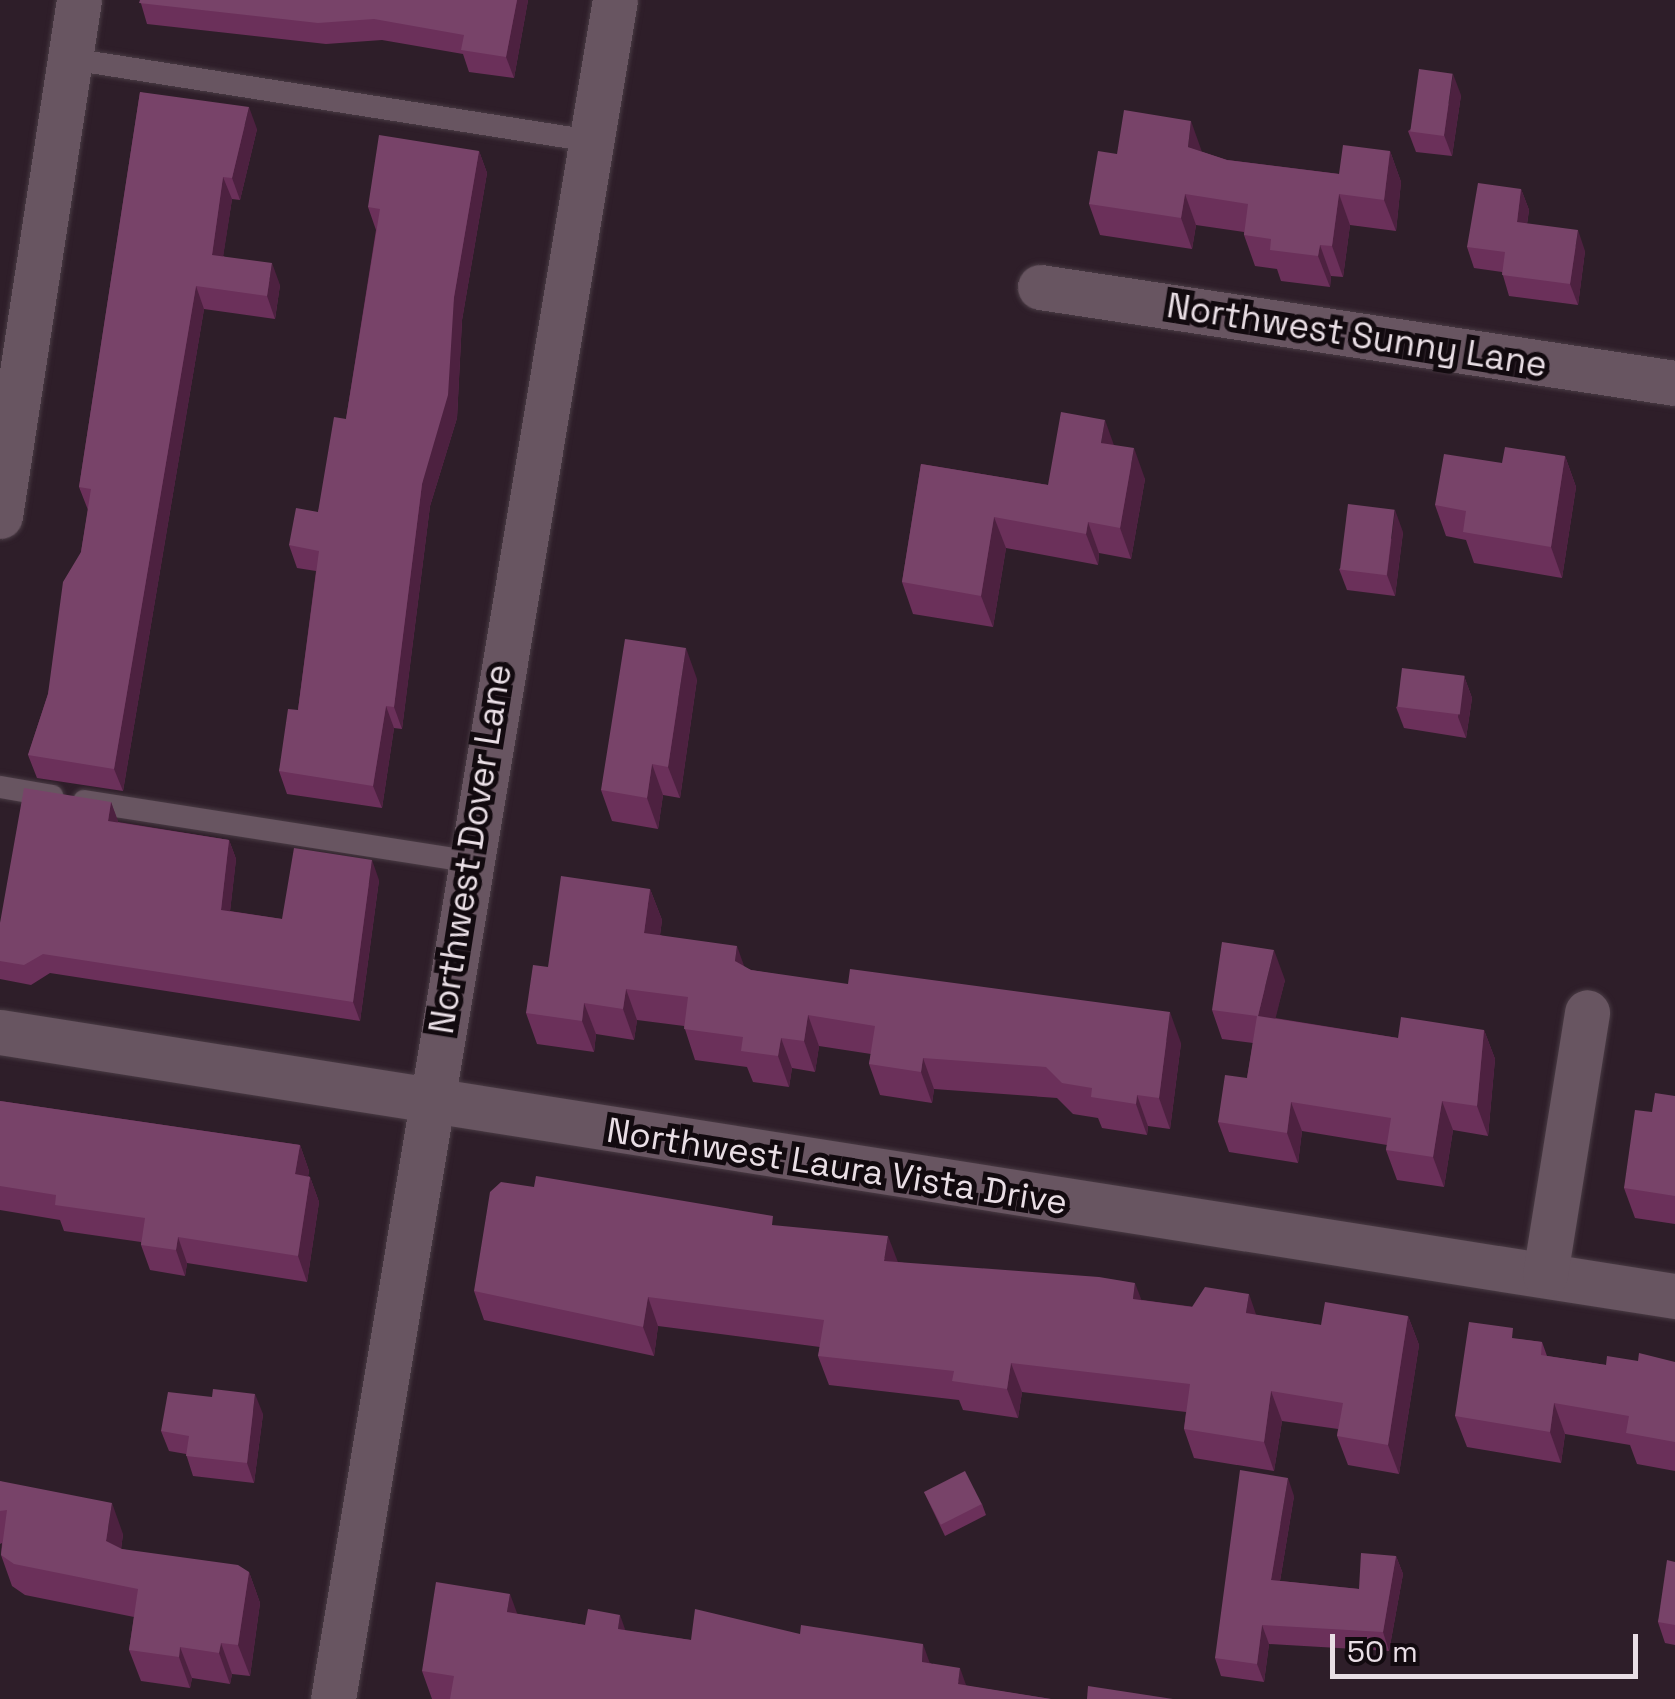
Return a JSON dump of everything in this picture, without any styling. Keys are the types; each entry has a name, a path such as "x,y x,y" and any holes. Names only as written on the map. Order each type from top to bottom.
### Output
{"street":[{"path":"0,516 79,0"},
{"name":"Northwest Dover Lane","path":"332,1699 431,1099 466,861 615,0"},
{"name":"Northwest Sunny Lane","path":"1040,287 1675,383"},
{"path":"1545,1275 1587,1012"},
{"name":"Northwest Laura Vista Drive","path":"0,1032 1675,1296"}],"lane":[{"path":"70,59 591,142"},
{"path":"0,788 466,861"}],"building":[{"path":"517,0 506,57 461,50 464,35 374,19 318,23 139,3"},
{"path":"1419,69 1453,74 1444,136 1410,131"},
{"path":"140,92 249,107 232,178 223,177 212,255 272,263 267,296 196,286 114,769 28,755 48,694 63,582 81,552 91,489 79,487"},
{"path":"1124,110 1191,121 1188,147 1227,160 1339,174 1343,145 1390,151 1384,200 1339,194 1332,246 1320,245 1318,256 1270,250 1271,239 1244,235 1248,204 1185,194 1181,218 1089,204 1098,151 1117,154"},
{"path":"379,135 479,151 454,297 448,395 422,484 394,707 386,706 373,786 279,771 288,709 298,710 319,551 289,545 296,508 318,512 334,417 346,419 380,209 368,207"},
{"path":"1478,183 1521,189 1517,222 1578,230 1570,284 1502,275 1505,252 1467,247"},
{"path":"1061,412 1105,420 1101,443 1134,448 1120,528 1088,522 1086,534 994,517 981,596 902,582 921,464 1048,485"},
{"path":"1505,447 1565,456 1551,547 1463,532 1466,511 1435,505 1444,454 1502,463"},
{"path":"1348,504 1395,510 1387,575 1340,570"},
{"path":"625,639 686,648 668,767 652,764 647,798 601,790"},
{"path":"1402,668 1465,676 1460,714 1397,707"},
{"path":"24,788 111,802 108,821 229,840 221,910 282,919 294,848 372,860 353,1002 43,954 24,965 0,961 0,923"},
{"path":"561,876 650,889 644,933 737,946 735,961 751,970 848,984 850,969 1170,1012 1159,1098 1137,1095 1136,1104 1091,1097 1092,1088 1062,1083 1046,1067 923,1058 921,1072 869,1064 875,1026 808,1015 804,1041 781,1038 778,1056 741,1051 743,1037 684,1029 688,997 626,989 623,1009 584,1003 582,1021 526,1013 533,965 548,967"},
{"path":"1222,942 1274,950 1258,1016 1398,1038 1401,1017 1484,1030 1477,1106 1442,1101 1433,1157 1386,1150 1391,1118 1291,1102 1287,1133 1218,1122 1225,1075 1247,1078 1257,1016 1212,1010"},
{"path":"1655,1093 1675,1096 1675,1196 1624,1188 1635,1110 1652,1112"},
{"path":"0,1101 300,1145 295,1174 310,1177 298,1256 178,1237 176,1250 141,1245 145,1218 55,1205 56,1195 0,1186"},
{"path":"536,1176 773,1216 772,1225 888,1236 884,1261 1099,1277 1135,1283 1133,1299 1192,1307 1205,1287 1249,1294 1246,1313 1321,1325 1325,1302 1408,1316 1388,1445 1337,1436 1343,1403 1271,1391 1264,1442 1184,1429 1190,1384 1011,1363 1007,1389 952,1381 954,1371 818,1356 824,1320 648,1297 643,1327 474,1291 490,1192 501,1182 534,1187"},
{"path":"1469,1322 1513,1328 1512,1338 1542,1342 1541,1355 1606,1365 1607,1356 1638,1361 1639,1353 1675,1362 1675,1442 1626,1433 1629,1416 1554,1403 1550,1432 1455,1416"},
{"path":"213,1389 255,1394 247,1463 186,1456 189,1436 161,1431 168,1392 212,1397"},
{"path":"1240,1470 1288,1478 1271,1580 1359,1589 1361,1553 1396,1556 1383,1632 1262,1625 1257,1664 1215,1658"},
{"path":"965,1471 982,1504 941,1525 924,1492"},
{"path":"0,1481 112,1503 106,1541 122,1549 238,1565 249,1572 238,1645 221,1643 219,1653 180,1647 179,1657 129,1650 138,1589 14,1564 1,1555 7,1510 0,1511"},
{"path":"1667,1560 1675,1562 1675,1625 1658,1622"},
{"path":"436,1582 510,1594 507,1612 585,1625 588,1609 620,1615 618,1629 691,1640 695,1609 800,1634 801,1625 923,1644 922,1662 960,1668 958,1684 1051,1699 450,1699 454,1676 422,1671"},
{"path":"1088,1686 1173,1699 1087,1699"}]}
